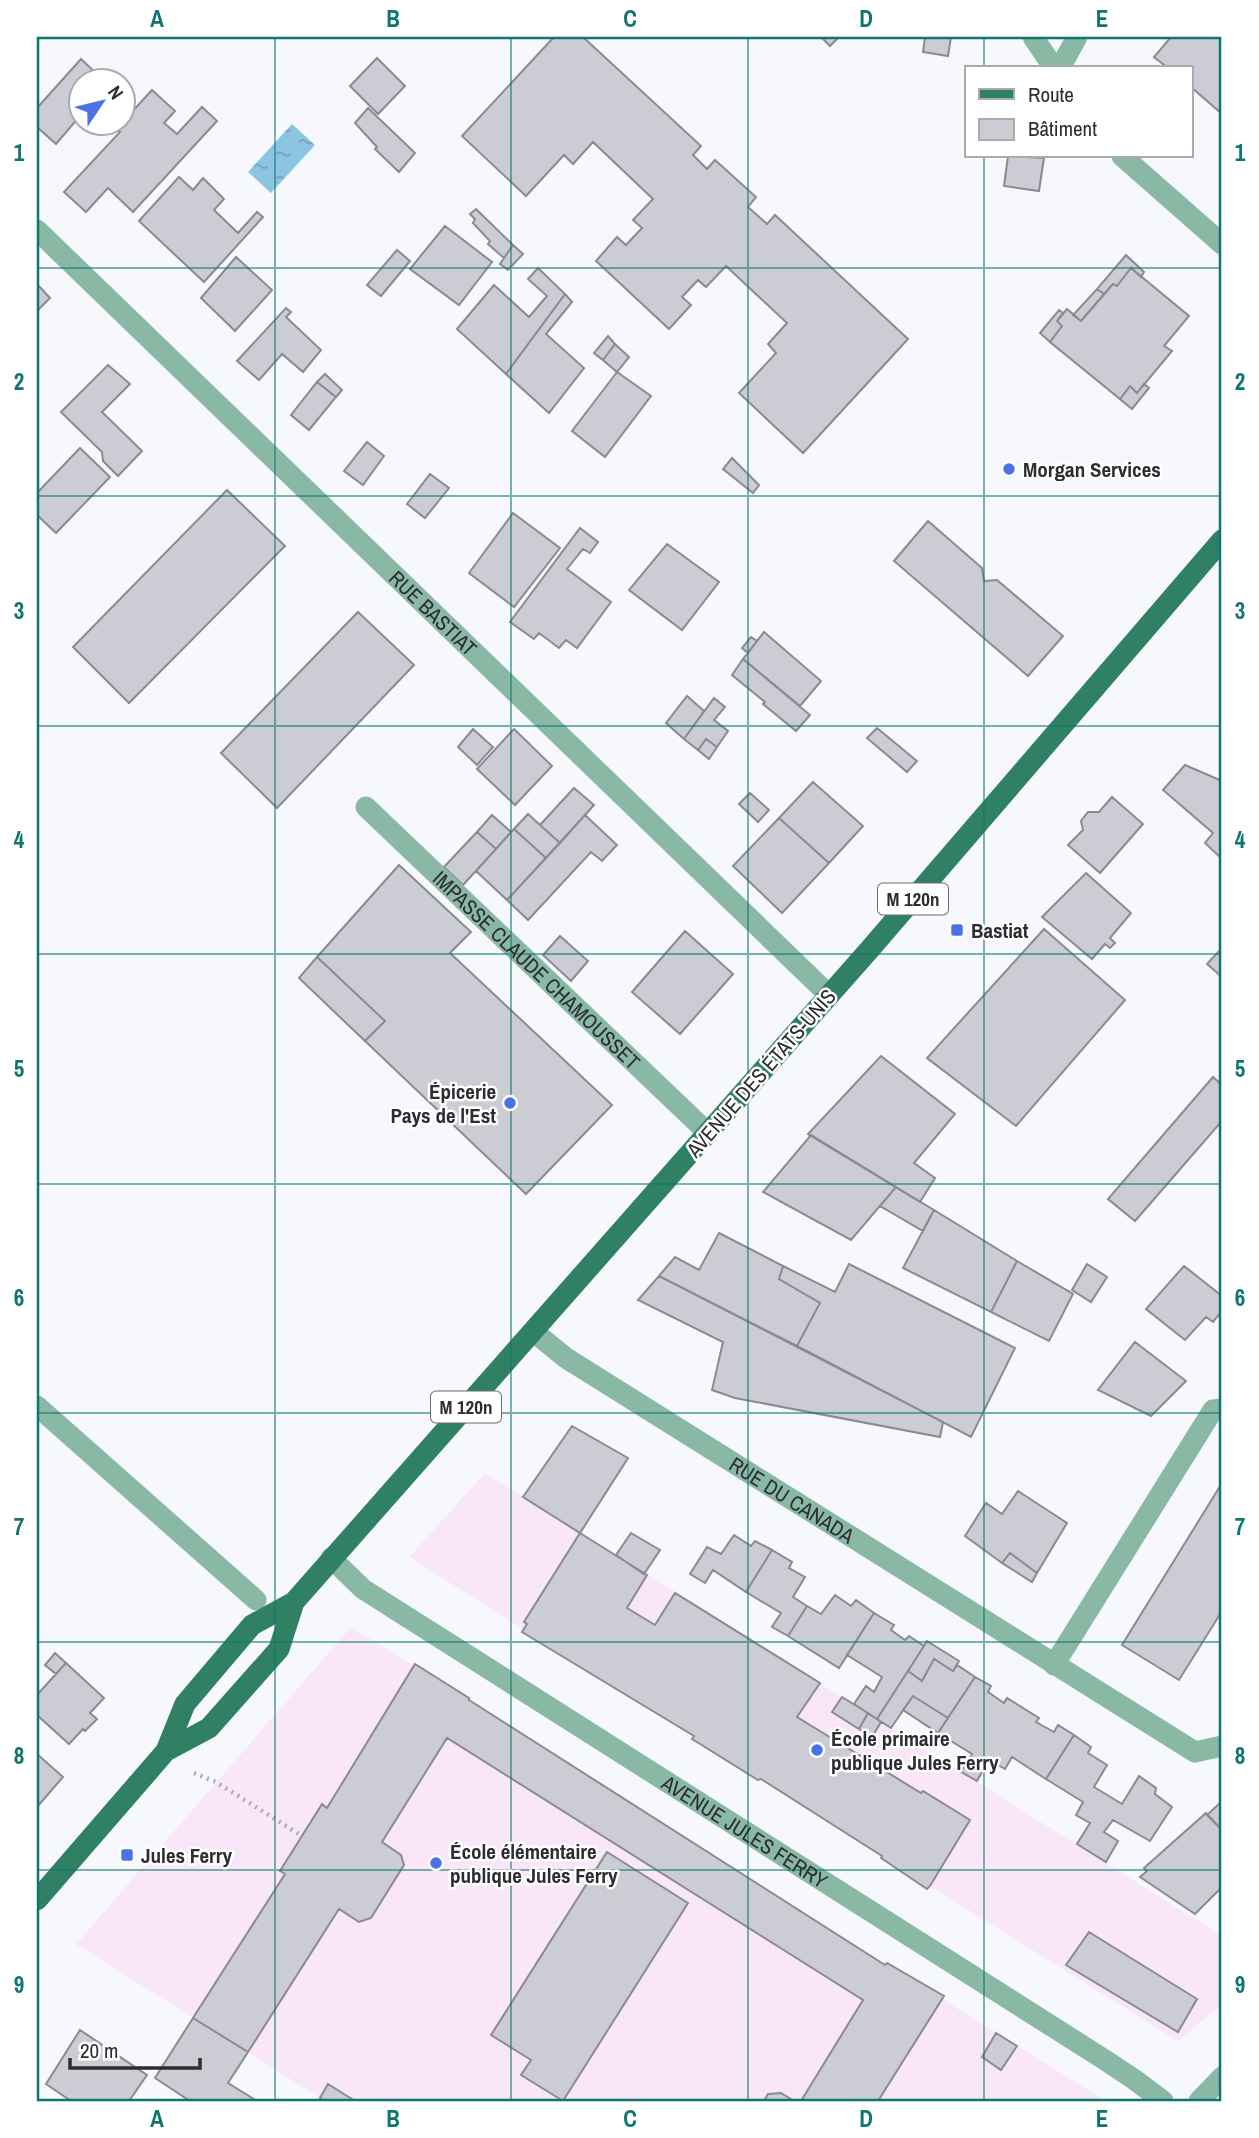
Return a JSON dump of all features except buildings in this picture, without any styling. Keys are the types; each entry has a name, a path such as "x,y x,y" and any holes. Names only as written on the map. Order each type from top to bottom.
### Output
{"main road":[{"name":"AVENUE DES ÉTATS-UNIS","path":"37,1900 166,1751 185,1704 252,1625 294,1602 830,995 1222,540"},
{"name":"AVENUE DES ÉTATS-UNIS","path":"166,1751 209,1728 279,1649 294,1602"}],"street":[{"path":"1033,37 1053,66"},
{"path":"1061,66 1077,37"},
{"path":"1124,158 1222,244"},
{"name":"RUE BASTIAT","path":"37,230 830,995"},
{"name":"IMPASSE CLAUDE CHAMOUSSET","path":"366,807 708,1133"},
{"name":"RUE DU CANADA","path":"534,1332 566,1358 1195,1752 1222,1746"},
{"path":"37,1406 256,1600"},
{"path":"1054,1665 1213,1410 1222,1409"},
{"name":"AVENUE JULES FERRY","path":"331,1558 363,1589 1105,2060 1163,2101"},
{"path":"1199,2101 1222,2077"}],"path":[{"path":"216,1783 302,1836"}],"shaded area":[{"name":"École primaire publique Jules Ferry","path":"485,1473 1222,1936 1222,2004 1178,2041 930,1886 927,1889 761,1779 758,1780 692,1739 694,1736 522,1632 523,1629 409,1557"},
{"name":"École élémentaire publique Jules Ferry","path":"351,1627 414,1666 415,1664 884,1964 887,1963 943,1996 942,1999 1106,2101 325,2101 76,1944"}],"water":[{"path":"292,124 315,145 271,193 248,172"}],"place":[{"name":"Morgan Services","path":"1009,469"},
{"name":"Bastiat","path":"957,930"},
{"name":"Épicerie Pays de l'Est","path":"510,1103"},
{"name":"École primaire publique Jules Ferry","path":"817,1750"},
{"name":"Jules Ferry","path":"127,1855"},
{"name":"École élémentaire publique Jules Ferry","path":"436,1863"}]}
